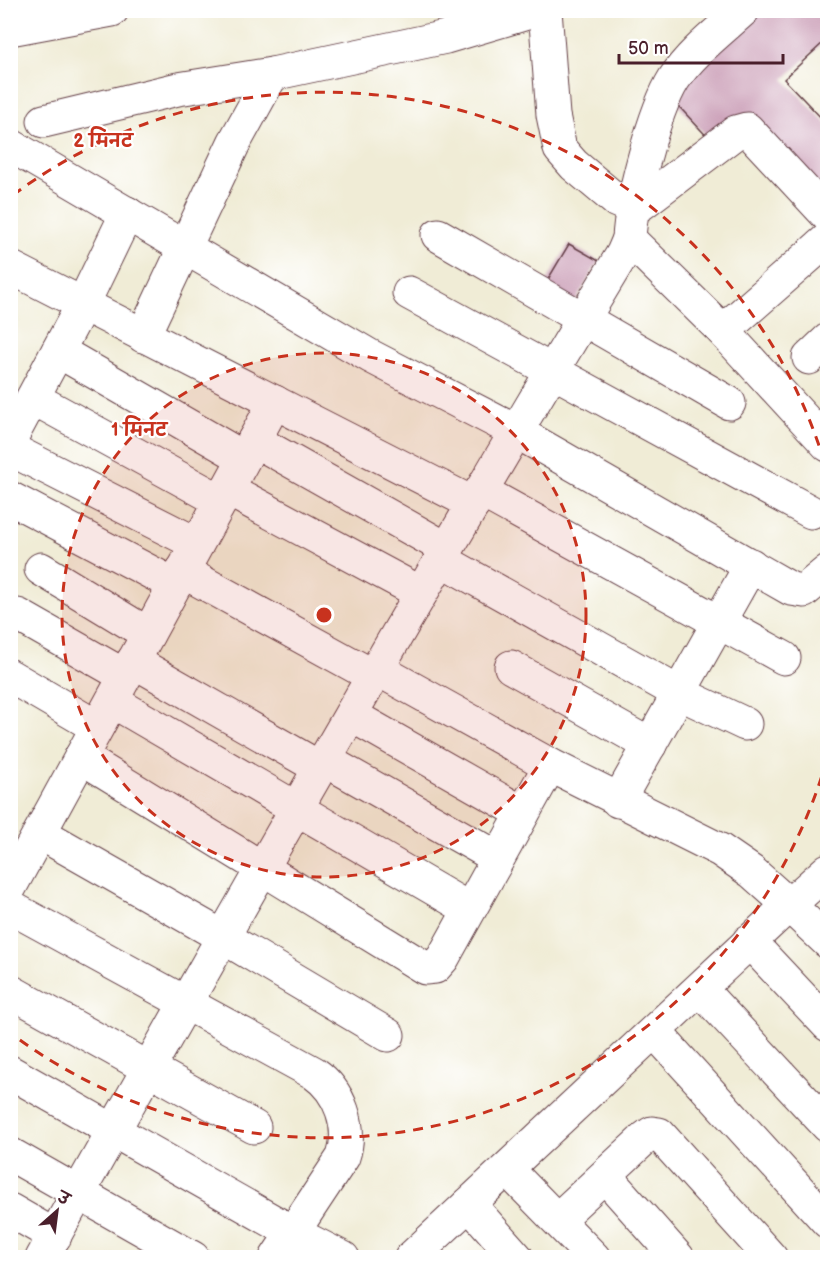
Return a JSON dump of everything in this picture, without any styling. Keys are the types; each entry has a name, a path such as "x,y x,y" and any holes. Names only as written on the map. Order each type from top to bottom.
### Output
{"street":[{"path":"10,29 112,10"},
{"path":"44,121 178,89 272,74 446,38 537,10"},
{"path":"545,10 553,115 560,149 574,165 617,201 630,223 723,331 828,445"},
{"path":"10,1210 48,1246 296,809 517,432 550,370 584,318 630,223 665,96 675,78 743,10"},
{"path":"143,336 234,143 272,74"},
{"path":"630,223 654,196 741,129 752,133 828,216"},
{"path":"10,145 370,356 517,432 798,591 804,591 828,571"},
{"path":"10,440 83,304 127,213"},
{"path":"438,235 729,403"},
{"path":"723,331 828,239"},
{"path":"10,267 275,402 478,498 784,658"},
{"path":"409,292 811,512"},
{"path":"58,351 249,449 444,554 680,693 745,723"},
{"path":"33,398 421,593"},
{"path":"10,887 275,402"},
{"path":"10,449 185,567 375,673 618,801 720,850 752,872 828,942"},
{"path":"10,498 185,567"},
{"path":"618,801 751,565"},
{"path":"41,568 123,680"},
{"path":"18,615 123,680 296,809 469,909"},
{"path":"511,667 650,745"},
{"path":"10,676 123,680 323,764 498,858"},
{"path":"351,715 523,813"},
{"path":"81,757 425,968 435,967 443,958 550,765"},
{"path":"40,833 223,937 388,1035"},
{"path":"413,1257 701,990 748,941 789,905 825,878"},
{"path":"10,907 327,1082 336,1094 346,1130 347,1144 338,1166 284,1245"},
{"path":"748,941 828,1025"},
{"path":"701,990 828,1126"},
{"path":"10,991 254,1128"},
{"path":"655,1032 828,1222"},
{"path":"10,1072 114,1129 284,1245 343,1257"},
{"path":"558,1219 645,1137 652,1133 659,1134 771,1257"},
{"path":"10,1154 194,1257"},
{"path":"507,1168 594,1257"},
{"path":"605,1176 678,1257"},
{"path":"469,1204 517,1257"}],"building":[{"path":"762,10 828,10 828,44 825,41 784,79 828,125 828,212 743,120 715,145 669,96"},
{"path":"569,244 599,261 574,304 544,286"}]}
